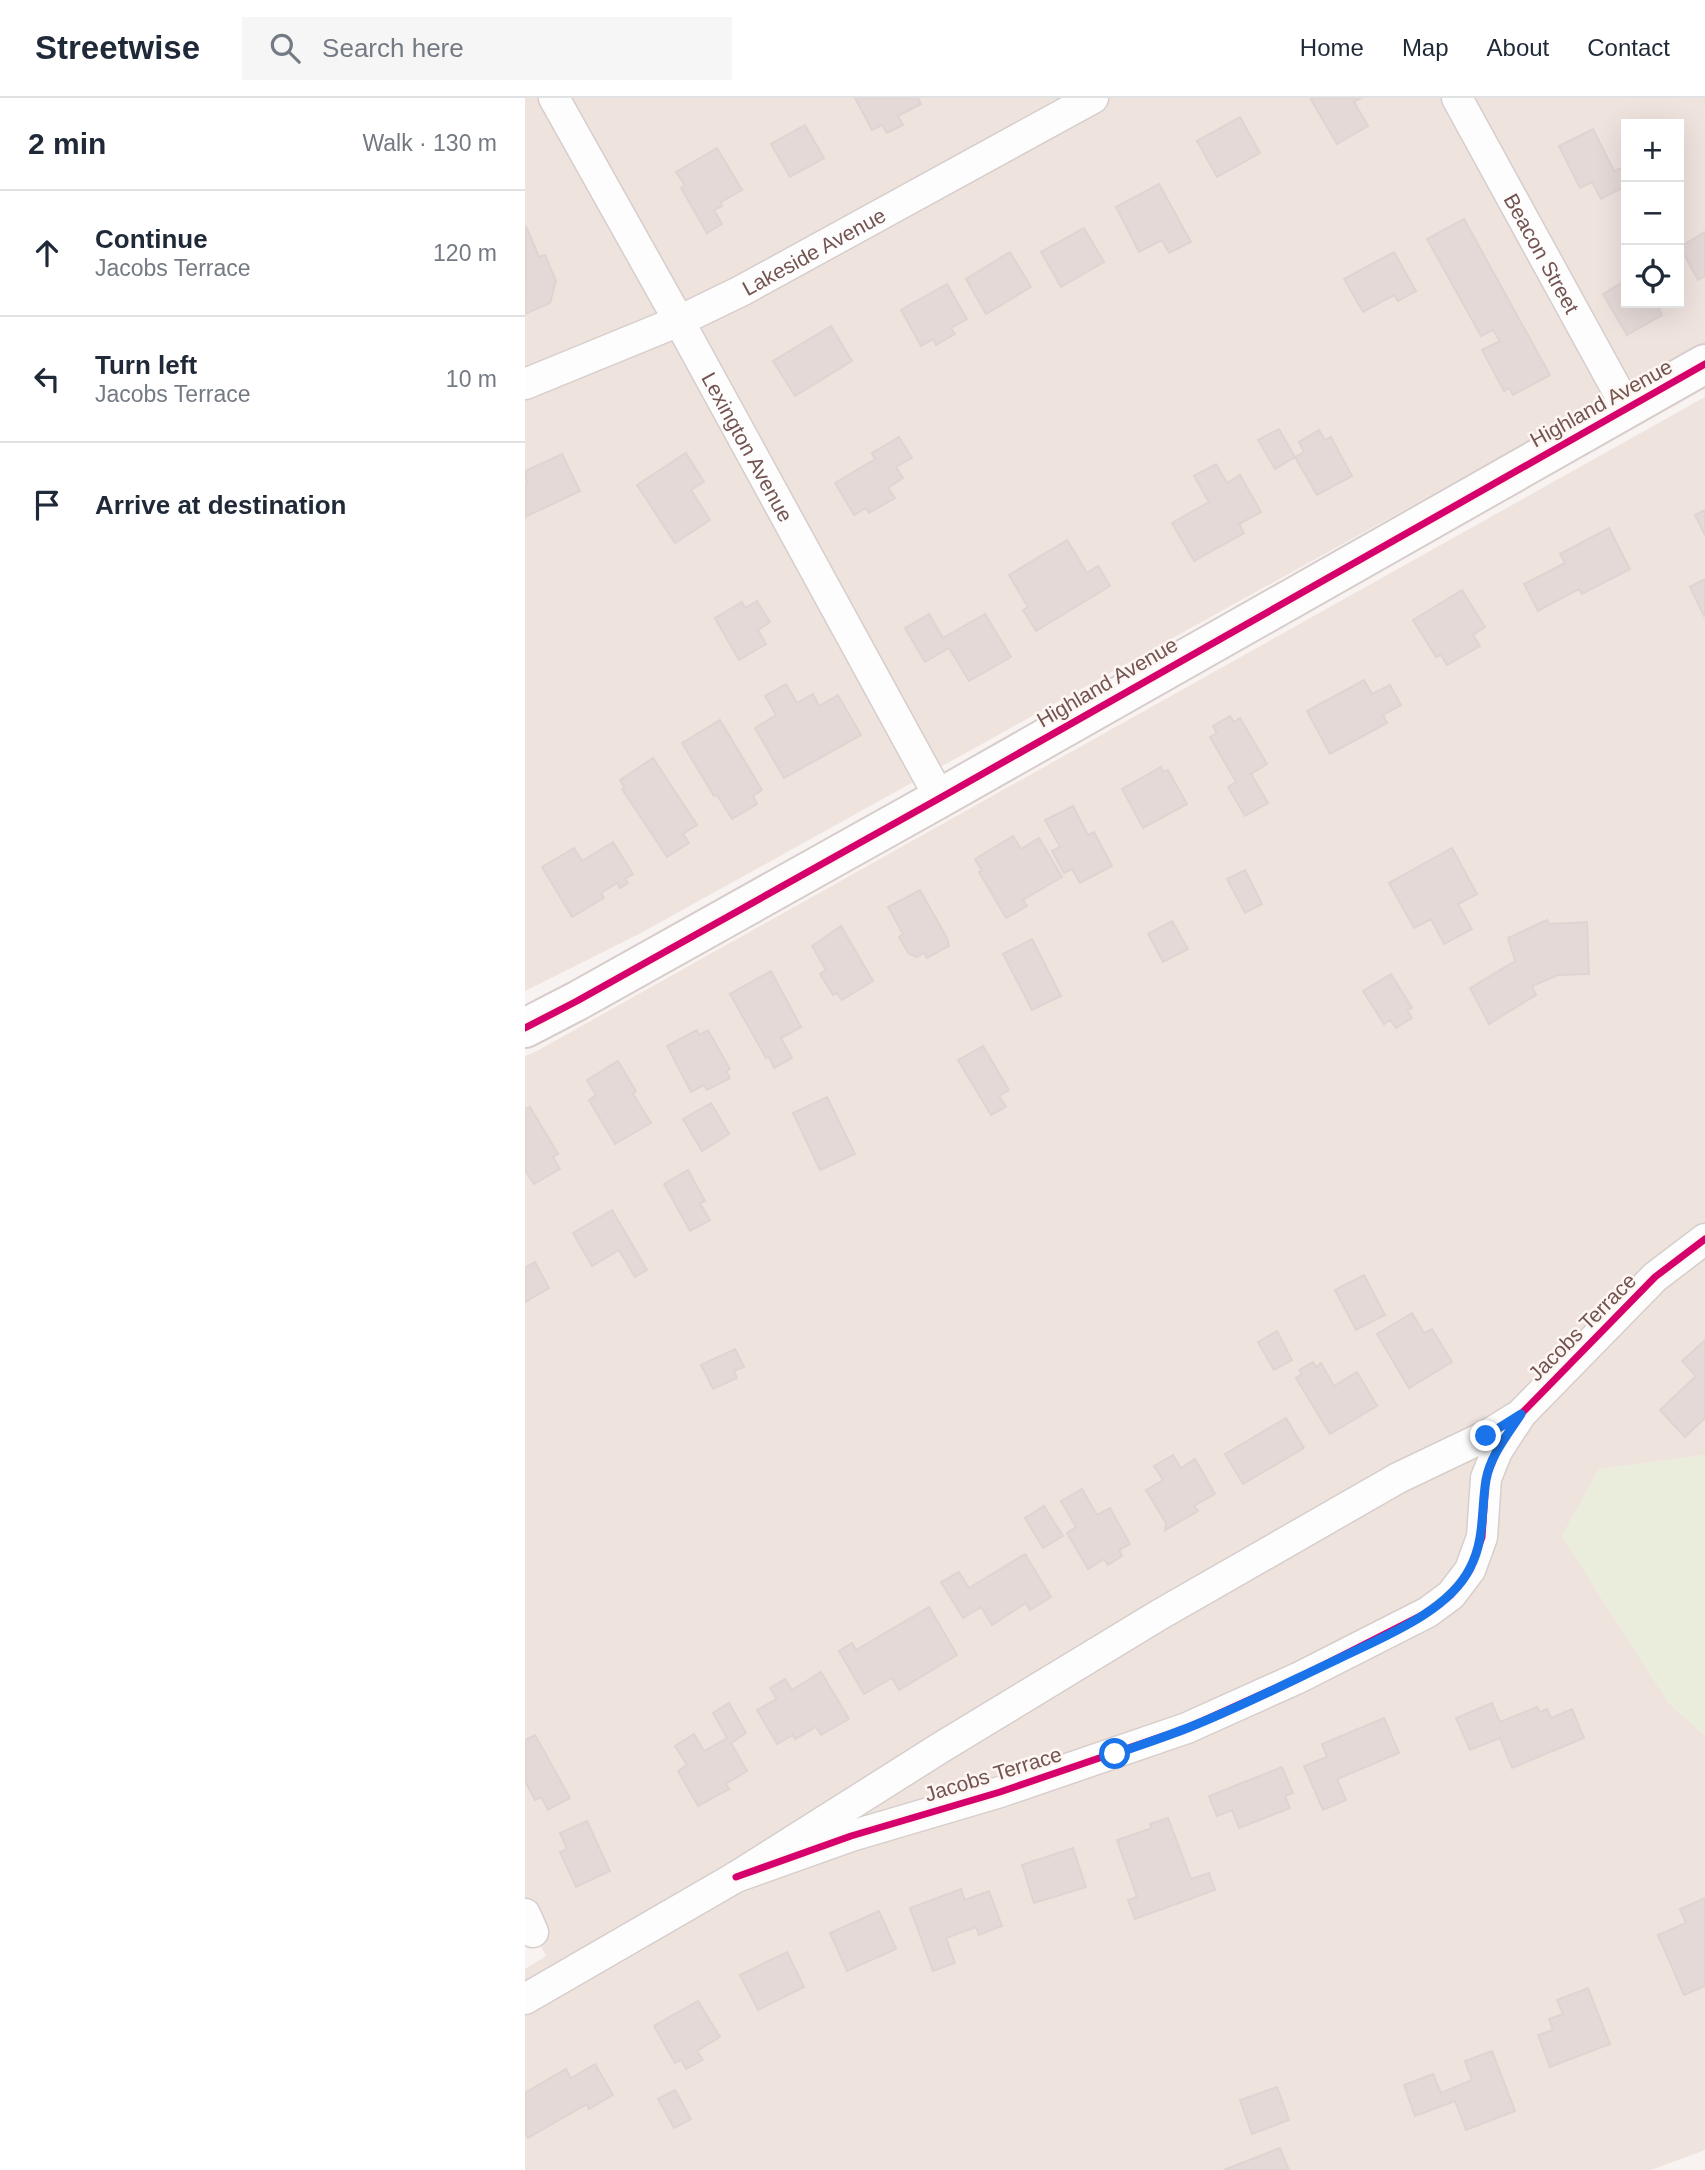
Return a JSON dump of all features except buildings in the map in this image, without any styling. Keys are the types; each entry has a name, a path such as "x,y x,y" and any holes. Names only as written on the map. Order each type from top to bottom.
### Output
{"street":[{"name":"Lexington Avenue","path":"554,98 940,798"},
{"name":"Lakeside Avenue","path":"525,384 679,321 741,291 1093,98"},
{"name":"Beacon Street","path":"1457,98 1627,408"},
{"name":"Highland Avenue","path":"525,1028 589,995 940,798 1705,364"},
{"name":"Jacobs Terrace","path":"736,1877 851,1836 1000,1792 1187,1728 1287,1684 1389,1634 1427,1612 1451,1595 1470,1570 1482,1537 1486,1478 1497,1451 1521,1414 1655,1277 1705,1239"},
{"name":"Jacobs Terrace","path":"525,1999 736,1877 940,1748 1159,1615 1387,1485 1486,1436 1521,1414"}],"shaded area":[{"path":"525,98 1705,98 1705,343 641,933 525,991"},
{"path":"1705,397 1705,1455 1599,1469 1562,1536 1668,1702 1705,1736 1705,2150 1651,2170 525,2170 525,1969 546,1956 525,1916 525,1056"}],"green space":[{"path":"1705,1455 1705,1736 1668,1702 1562,1536 1599,1469"}],"cycle path":[{"path":"525,1028 940,798 1705,364"},
{"path":"736,1877 851,1836 1000,1792 1187,1728 1298,1678 1428,1612 1451,1595 1470,1570 1482,1537 1486,1478 1497,1451 1521,1414 1655,1277 1705,1239"}],"route":[{"path":"1115,1754 1243,1705 1389,1634 1451,1595 1470,1570 1482,1537 1486,1478 1497,1451 1521,1414 1486,1436"}]}
